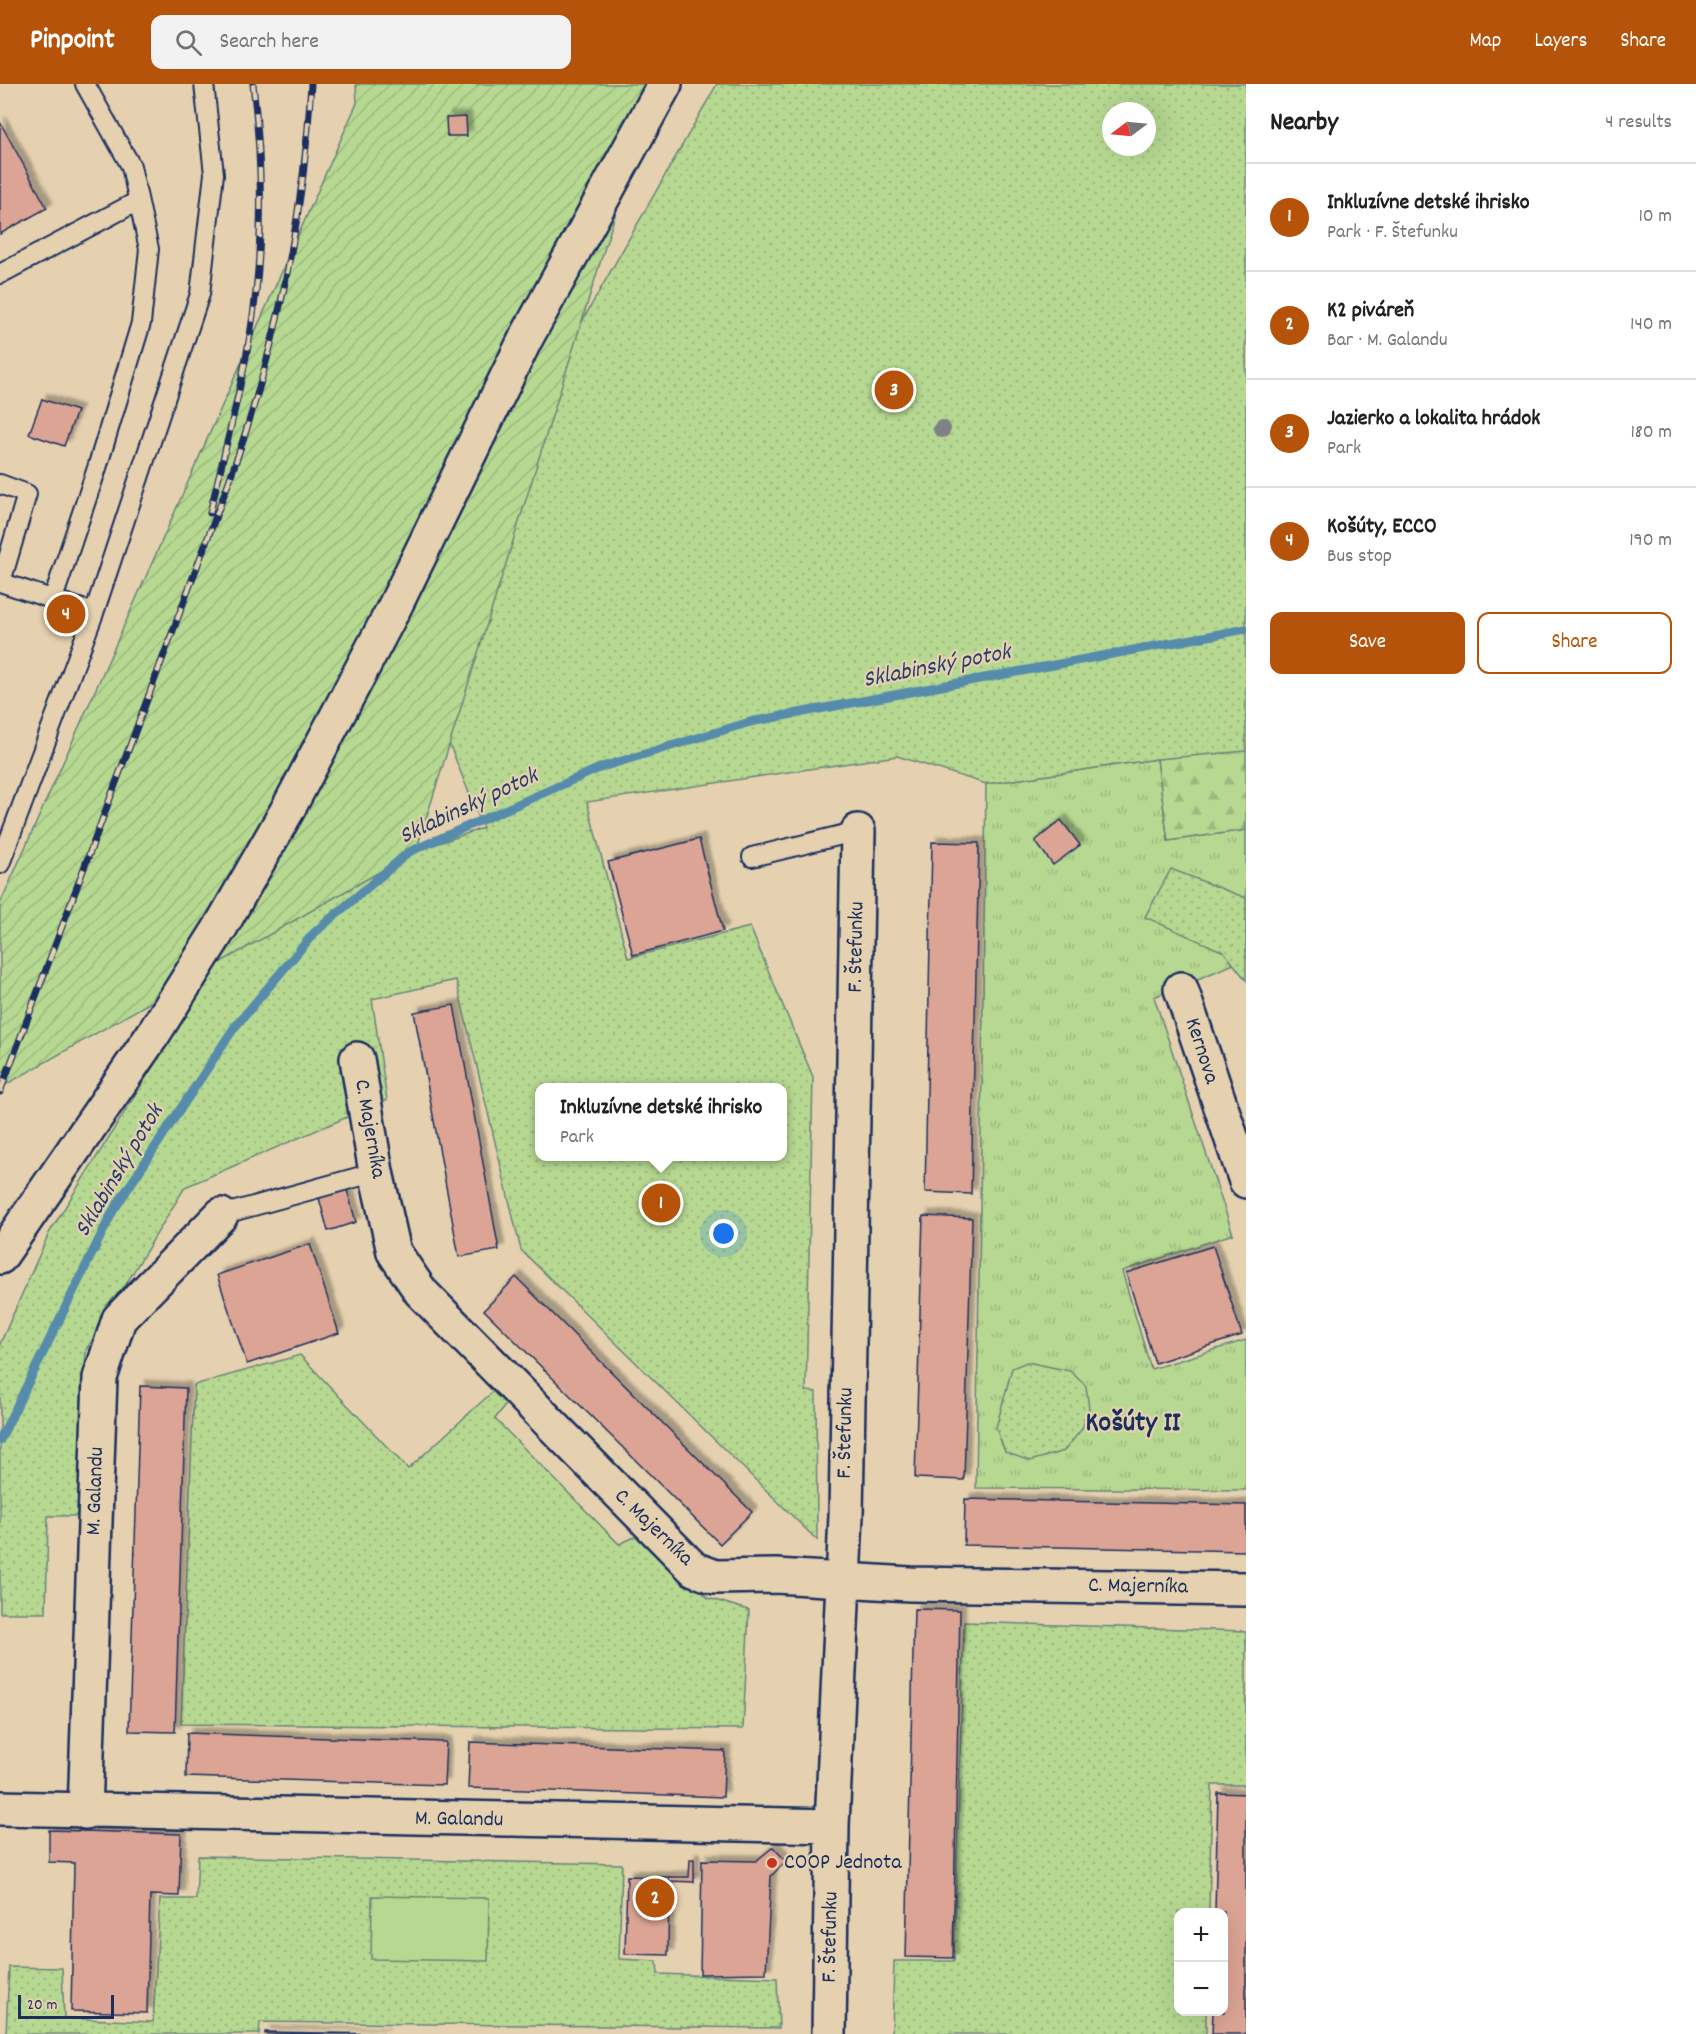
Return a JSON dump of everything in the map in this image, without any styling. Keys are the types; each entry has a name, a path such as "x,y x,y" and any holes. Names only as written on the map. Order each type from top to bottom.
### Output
{"street":[{"path":"0,1257 154,1033 220,928 288,809 394,608 525,340 665,84"},
{"name":"F. Štefunku","path":"829,2034 832,1826 843,1579 858,831"},
{"name":"Kernova","path":"1181,989 1234,1109 1246,1181"},
{"name":"C. Majerníka","path":"357,1059 376,1172 394,1252 421,1292 652,1530 694,1569 715,1577 776,1576 910,1584 1246,1589"},
{"name":"M. Galandu","path":"85,1812 100,1378 119,1318 221,1215"},
{"name":"M. Galandu","path":"0,1808 85,1812 832,1826"}],"lane":[{"path":"53,599 97,468 141,323 149,249 131,166 85,84"},
{"path":"0,864 94,613 200,294 214,174 204,84"},
{"path":"0,274 138,201"},
{"path":"0,484 27,494 1,582 94,613"},
{"path":"752,857 858,831"},
{"path":"221,1215 376,1172"}],"green space":[{"path":"356,84 656,84 416,851 0,1088 0,904 357,103"},
{"path":"717,84 1246,84 1246,751 1157,759 986,784 897,756 587,802 628,958 750,927 813,1077 806,1391 816,1392 817,1540 521,1250 456,980 372,999 387,1100 185,1187 86,1350 77,1516 48,1516 46,1613 0,1613 0,1344 49,1233 217,964 416,851 483,828 405,633"},
{"path":"1246,746 1246,830 1168,841 1157,759"},
{"path":"1157,759 1168,841 1246,830 1246,959 1154,997 1233,1234 1122,1271 1151,1369 1246,1340 1246,1490 976,1488 986,784"},
{"path":"1171,869 1246,898 1246,980 1224,952 1145,917"},
{"path":"300,1355 408,1469 500,1385 511,1397 495,1419 619,1544 646,1532 708,1598 749,1610 743,1729 181,1724 194,1385"},
{"path":"1027,1362 1070,1371 1086,1386 1089,1409 1082,1429 1064,1451 1030,1461 1005,1452 996,1428 1012,1368"},
{"path":"964,1622 1246,1631 1246,1785 1212,1785 1209,1908 1174,1908 1174,2016 1206,2016 1206,2034 892,2034 894,1961 954,1961"},
{"path":"198,1856 622,1864 619,1959 657,1961 658,1974 777,1978 779,2028 260,2022 259,2034 6,2034 9,1967 62,1968 64,2018 153,2022 160,1899 196,1899"},
{"path":"372,1896 489,1898 488,1961 371,1959"}],"building":[{"path":"466,117 467,136 447,136 446,118"},
{"path":"0,122 47,208 0,234"},
{"path":"42,399 77,411 64,446 29,434"},
{"path":"1061,820 1080,845 1053,865 1035,841"},
{"path":"699,839 723,931 633,955 608,862"},
{"path":"932,842 979,843 971,1194 925,1192"},
{"path":"454,1005 499,1250 459,1257 414,1012"},
{"path":"347,1190 356,1222 328,1231 319,1198"},
{"path":"923,1216 972,1218 964,1480 915,1478"},
{"path":"310,1244 339,1333 247,1364 217,1275"},
{"path":"1213,1246 1242,1335 1155,1363 1126,1273"},
{"path":"516,1277 752,1512 720,1544 484,1310"},
{"path":"140,1386 186,1388 175,1732 129,1731"},
{"path":"965,1499 1246,1505 1246,1551 964,1545"},
{"path":"914,1609 960,1610 953,1958 906,1957"},
{"path":"187,1733 446,1742 444,1785 186,1777"},
{"path":"470,1742 725,1751 723,1797 468,1788"},
{"path":"1218,1793 1246,1794 1246,2034 1212,2034 1213,2016 1228,2016 1228,1908 1215,1908"},
{"path":"49,1830 181,1834 179,1896 150,1895 147,2013 71,2011 74,1863 49,1862"},
{"path":"773,1847 786,1861 771,1876 766,1973 700,1974 702,1860 756,1861"},
{"path":"690,1859 694,1859 694,1882 669,1881 669,1877 689,1877"},
{"path":"627,1876 669,1877 668,1955 625,1954"},
{"path":"265,2032 384,2034 265,2034"}],"waterway":[{"name":"Sklabinský potok","path":"0,1440 113,1211 234,1028 314,933 409,852 602,767 750,722 1246,629"}],"railway":[{"path":"210,513 237,402 255,304 260,241 260,178 253,84"},
{"path":"0,1092 244,436 273,337 294,237 302,186 311,84"}],"place":[{"name":"Jazierko a lokalita hrádok","path":"894,390"},
{"name":"Košúty, ECCO","path":"66,614"},
{"name":"Inkluzívne detské ihrisko","path":"661,1203"},
{"name":"COOP Jednota","path":"772,1863"},
{"name":"K2 piváreň","path":"655,1898"}],"district":[{"name":"Košúty II","path":"1133,1425"}]}
